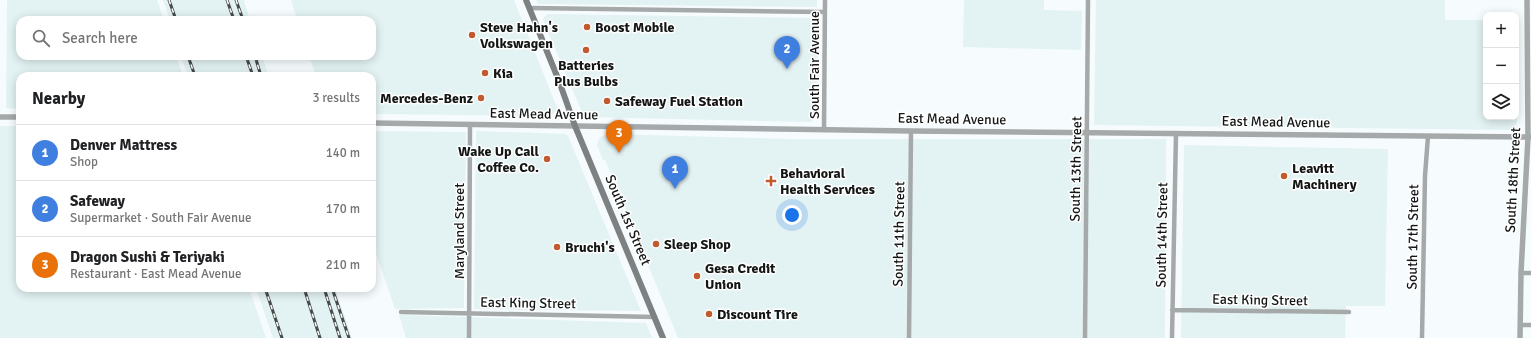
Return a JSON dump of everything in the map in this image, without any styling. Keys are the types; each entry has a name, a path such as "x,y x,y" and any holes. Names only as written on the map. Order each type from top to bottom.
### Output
{"main road":[{"name":"South 1st Street","path":"526,0 575,126 664,338"}],"street":[{"name":"South Fair Avenue","path":"824,130 825,0"},
{"name":"South 13th Street","path":"1085,338 1088,0"},
{"name":"South 18th Street","path":"1520,338 1521,273 1530,137 1527,0"},
{"path":"530,8 825,12"},
{"path":"0,117 16,117"},
{"name":"East Mead Avenue","path":"376,123 824,130 1530,137"},
{"name":"Maryland Street","path":"469,338 470,125"},
{"name":"South 11th Street","path":"910,338 911,131"},
{"name":"South 14th Street","path":"1172,338 1176,133"},
{"name":"South 17th Street","path":"1422,338 1425,176 1428,136"},
{"path":"1521,273 1531,273"},
{"name":"East King Street","path":"1172,310 1349,312"},
{"name":"East King Street","path":"401,312 655,317"},
{"path":"1520,325 1531,325"}],"shaded area":[{"path":"7,0 157,0 163,16 16,16 16,60 177,60 182,72 16,72 16,109 6,108"},
{"path":"163,0 244,0 249,16 169,16"},
{"path":"291,0 514,0 558,110 550,116 376,114 376,72 315,72 310,60 376,60 376,16 296,16"},
{"path":"536,0 817,0 817,7 538,4"},
{"path":"964,0 1044,0 1044,10 1082,11 1081,50 963,47"},
{"path":"1096,0 1445,0 1445,20 1483,20 1483,120 1517,120 1517,123 1509,130 1094,125"},
{"path":"548,14 812,18 816,20 818,25 817,116 811,122 584,117 543,20"},
{"path":"182,60 263,60 268,72 187,72"},
{"path":"0,126 16,126 16,292 250,292 266,338 0,338"},
{"path":"376,131 466,132 464,308 395,309 376,254"},
{"path":"476,131 566,134 568,136 641,311 474,309"},
{"path":"609,134 791,139 1166,139 1165,338 678,338 605,160 603,160 597,145 600,137"},
{"path":"1184,145 1388,149 1385,306 1346,306 1345,338 1181,338"},
{"path":"257,292 336,292 352,338 273,338"},
{"path":"399,315 646,323 652,338 406,338"}],"railway":[{"path":"169,0 175,16"},
{"path":"227,0 233,16"},
{"path":"236,0 242,16"},
{"path":"189,60 194,72"},
{"path":"247,60 252,72"},
{"path":"256,60 260,72"},
{"path":"266,292 282,338"},
{"path":"305,292 320,338"},
{"path":"325,292 340,338"},
{"path":"333,292 349,338"}],"place":[{"name":"Boost Mobile","path":"587,27"},
{"name":"Steve Hahn's Volkswagen","path":"472,35"},
{"name":"Batteries Plus Bulbs","path":"586,50"},
{"name":"Safeway","path":"787,69"},
{"name":"Kia","path":"485,73"},
{"name":"Mercedes-Benz","path":"481,98"},
{"name":"Safeway Fuel Station","path":"607,101"},
{"name":"Dragon Sushi & Teriyaki","path":"619,153"},
{"name":"Wake Up Call Coffee Co.","path":"547,159"},
{"name":"Leavitt Machinery","path":"1284,176"},
{"name":"Behavioral Health Services","path":"771,181"},
{"name":"Denver Mattress","path":"675,189"},
{"name":"Sleep Shop","path":"656,244"},
{"name":"Bruchi's","path":"557,247"},
{"name":"Gesa Credit Union","path":"697,276"},
{"name":"Discount Tire","path":"709,314"}]}
